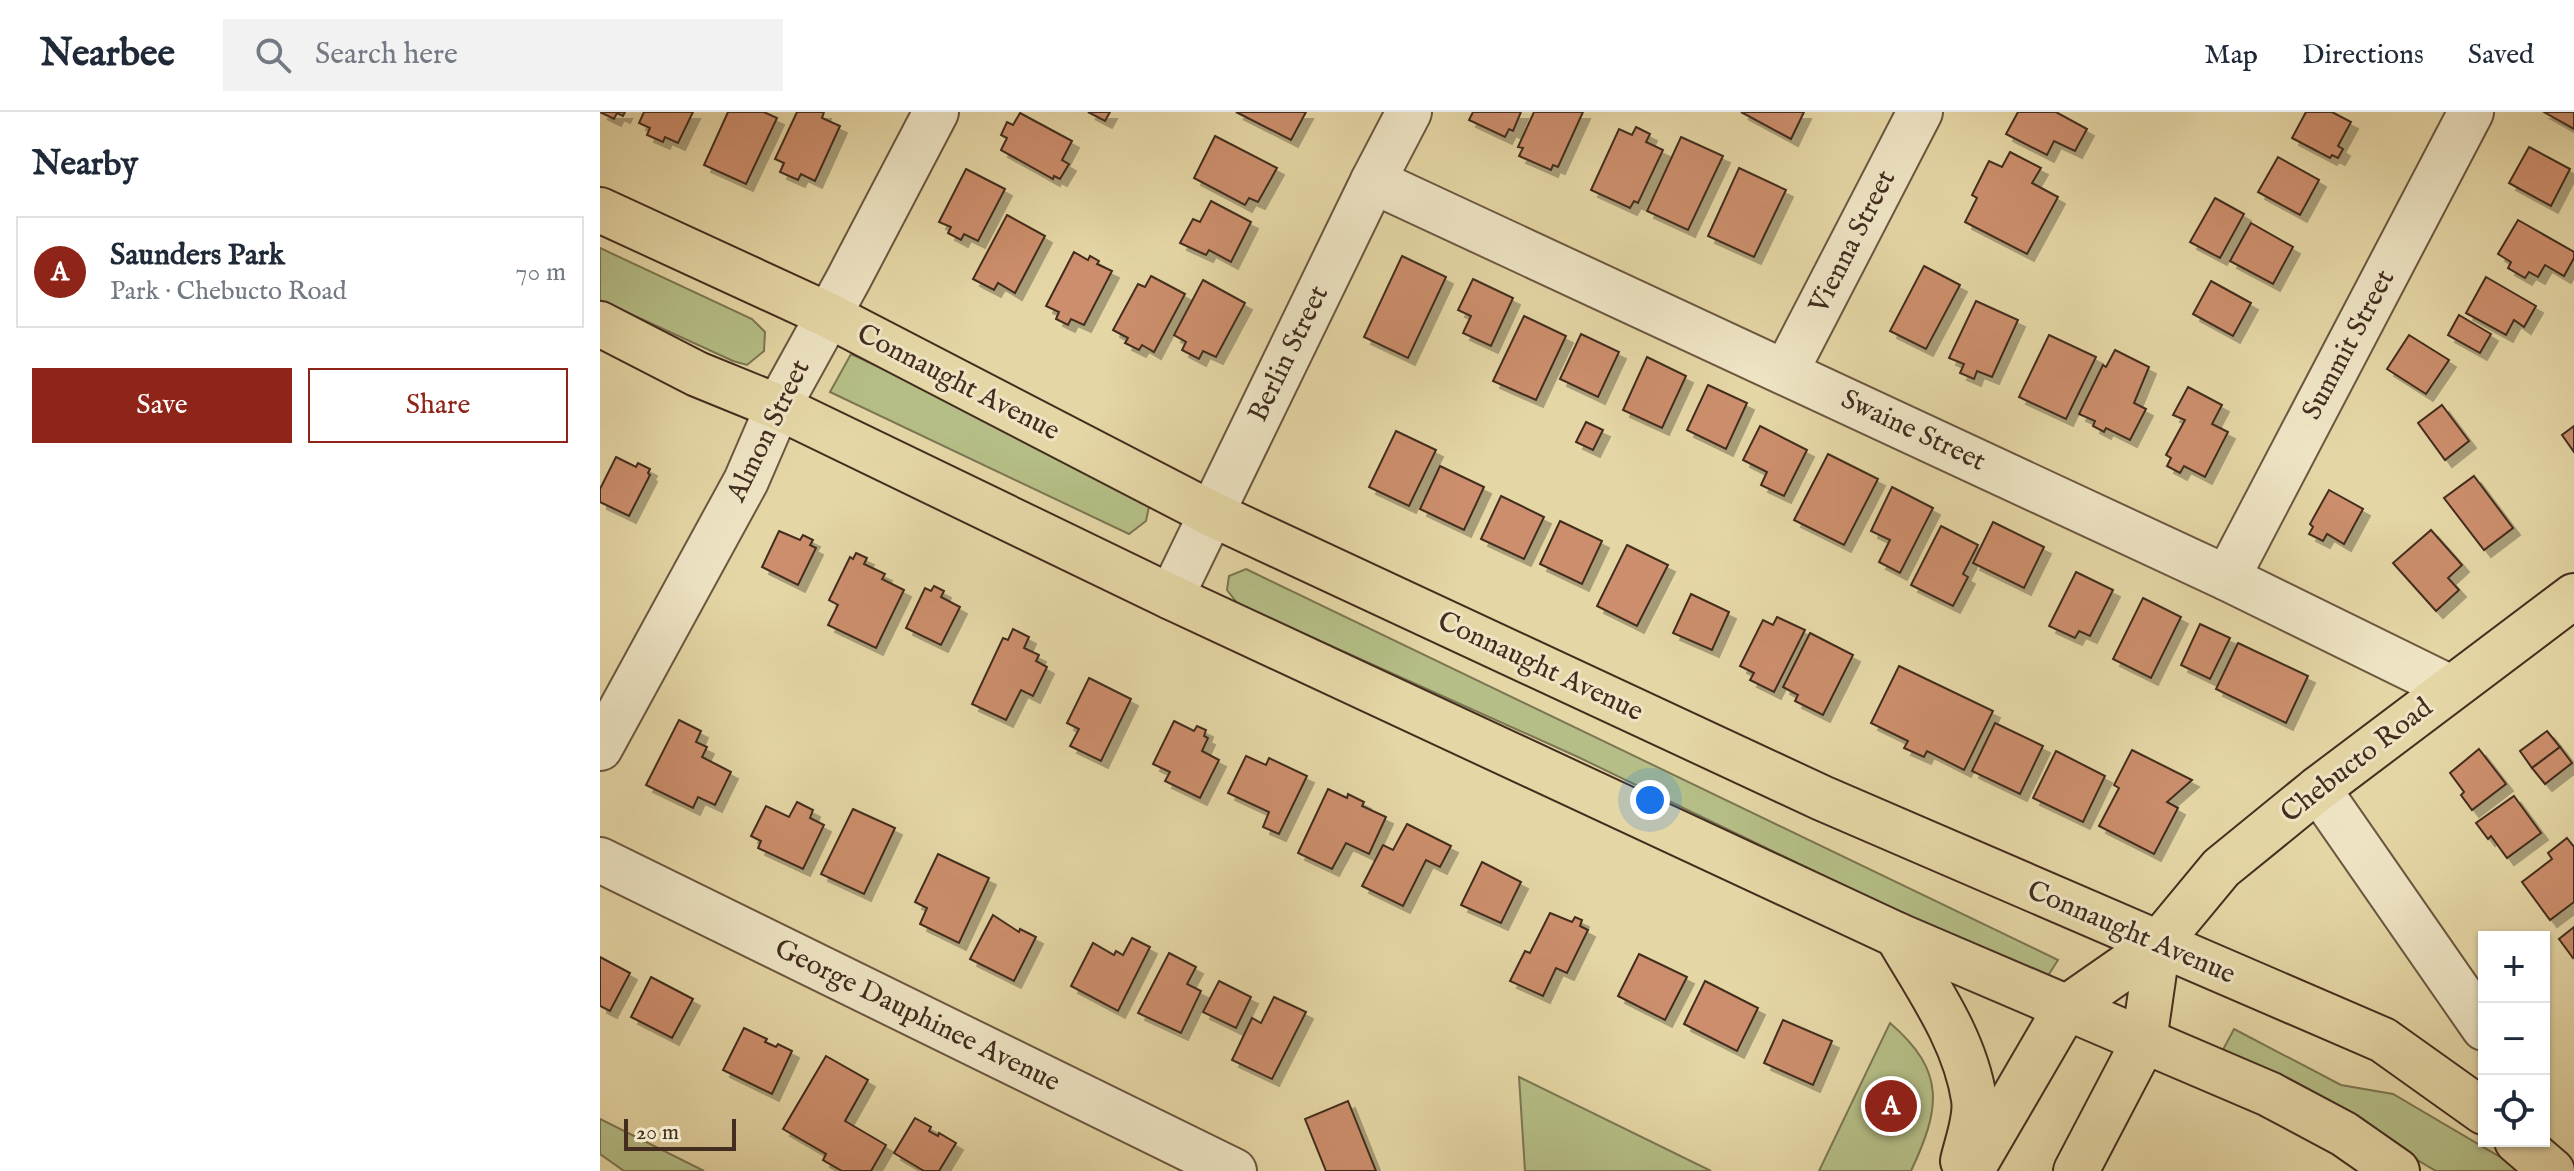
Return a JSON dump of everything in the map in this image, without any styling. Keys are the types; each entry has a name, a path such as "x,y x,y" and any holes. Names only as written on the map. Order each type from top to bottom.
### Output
{"main road":[{"name":"Connaught Avenue","path":"600,210 828,315 1212,514 1822,798 2383,1040 2478,1108"},
{"path":"600,324 697,374 778,407 1171,597 1897,935 2269,1094 2344,1134 2397,1171"},
{"name":"Chebucto Road","path":"1971,1171 2066,1008 2158,944 2221,868 2318,789 2574,596"},
{"path":"1897,935 1955,1036 1975,1102 1961,1171"},
{"path":"2076,1171 2144,1041 2158,944"},
{"path":"2524,1147 2552,1171"}],"street":[{"name":"Almon Street","path":"600,748 746,481 778,407 936,112"},
{"name":"Berlin Street","path":"1171,597 1409,112"},
{"name":"Vienna Street","path":"1786,371 1920,112"},
{"name":"Summit Street","path":"2227,578 2471,112"},
{"name":"Swaine Street","path":"1373,181 2227,578 2451,688"},
{"path":"2318,789 2478,1019"},
{"name":"George Dauphinee Avenue","path":"600,860 1234,1171"},
{"path":"2550,1146 2562,1171"}],"green space":[{"path":"600,248 752,319 765,332 764,351 747,365 733,361 600,300"},
{"path":"851,354 1139,488 1150,502 1146,521 1129,534 830,392"},
{"path":"1246,569 2058,960 2044,982 1578,757 1238,604 1227,590 1229,576"},
{"path":"1890,1023 1921,1058 1933,1092 1928,1129 1911,1171 1819,1171"},
{"path":"2234,1029 2341,1085 2393,1094 2478,1144 2478,1147 2524,1171 2436,1171 2378,1137 2218,1059"},
{"path":"1519,1077 1711,1171 1525,1171"},
{"path":"600,1119 704,1171 624,1171 600,1154"}],"building":[{"path":"600,112 625,112 623,116 617,113 614,119"},
{"path":"644,112 693,112 678,143 665,137 663,142 647,135 650,128 639,123"},
{"path":"728,112 764,112 777,118 746,184 704,165"},
{"path":"797,112 824,112 822,118 840,126 815,181 801,174 798,180 780,172 784,163 775,159"},
{"path":"1088,112 1110,112 1105,121"},
{"path":"1236,112 1306,112 1291,140"},
{"path":"1473,112 1521,112 1513,131 1509,129 1505,137 1469,120"},
{"path":"1534,112 1583,112 1558,167 1553,165 1551,170 1519,156 1523,148 1518,147"},
{"path":"1741,112 1804,112 1791,139"},
{"path":"2018,112 2056,112 2087,129 2075,151 2054,141 2047,155 2006,134"},
{"path":"2306,112 2332,112 2351,122 2338,146 2343,149 2338,158 2332,155 2330,158 2292,138"},
{"path":"2544,112 2574,112 2574,129"},
{"path":"1020,113 1072,141 1062,160 1069,164 1060,179 1054,176 1053,179 1001,150 1007,138 1001,135 1007,122 1013,125"},
{"path":"1636,127 1650,134 1646,142 1663,150 1638,203 1634,201 1630,208 1591,190 1619,129 1632,135"},
{"path":"1215,136 1277,168 1258,202 1249,198 1245,205 1194,178"},
{"path":"1681,137 1723,156 1688,230 1647,211"},
{"path":"2529,147 2570,169 2551,206 2509,183"},
{"path":"2010,152 2041,168 2032,183 2058,197 2027,254 1965,222 1977,198 1972,195 1989,161 2002,167"},
{"path":"2278,157 2319,180 2300,215 2258,192"},
{"path":"1739,168 1786,190 1754,257 1708,236"},
{"path":"966,169 1005,189 978,241 964,234 961,240 948,233 951,227 939,222"},
{"path":"2215,198 2244,214 2220,258 2190,242"},
{"path":"1211,201 1251,222 1231,262 1209,250 1206,255 1180,243 1193,219 1200,222"},
{"path":"1007,215 1045,236 1015,293 998,283 994,290 973,279"},
{"path":"2518,220 2574,252 2564,276 2545,265 2538,277 2529,272 2525,278 2508,268 2511,262 2498,254"},
{"path":"2251,223 2293,247 2273,284 2230,261"},
{"path":"1074,252 1088,260 1090,256 1099,261 1097,264 1112,271 1084,325 1071,319 1068,325 1056,319 1059,312 1046,306"},
{"path":"1402,256 1446,277 1408,358 1364,337"},
{"path":"1924,266 1960,285 1926,349 1890,331"},
{"path":"1151,276 1185,294 1154,352 1142,345 1139,350 1125,343 1128,338 1113,330 1138,284 1145,287"},
{"path":"2486,277 2536,306 2524,327 2514,320 2506,335 2466,313"},
{"path":"1473,279 1513,298 1491,346 1463,333 1471,316 1458,310"},
{"path":"1203,280 1245,303 1216,357 1203,351 1199,359 1182,350 1186,342 1174,335"},
{"path":"2211,281 2251,303 2233,336 2193,314"},
{"path":"1976,301 2018,320 1992,377 1977,371 1974,379 1960,373 1964,364 1949,358"},
{"path":"2459,315 2491,334 2480,353 2448,335"},
{"path":"1524,316 1566,336 1536,400 1493,381"},
{"path":"1581,334 1619,352 1598,397 1560,379"},
{"path":"2049,335 2096,357 2066,419 2019,397"},
{"path":"2409,335 2449,360 2426,394 2387,369"},
{"path":"2115,350 2149,367 2134,403 2146,409 2130,440 2106,428 2104,432 2093,426 2095,421 2079,414 2103,365 2106,367"},
{"path":"1647,357 1686,376 1662,428 1623,410"},
{"path":"1708,385 1747,403 1726,449 1687,430"},
{"path":"2188,387 2222,405 2212,424 2228,432 2205,477 2184,466 2180,473 2167,466 2171,458 2166,455 2185,420 2173,415"},
{"path":"2442,405 2469,441 2445,460 2418,423"},
{"path":"1586,422 1603,430 1593,450 1576,442"},
{"path":"1760,426 1807,450 1784,496 1761,485 1767,472 1743,460"},
{"path":"2574,426 2574,452 2562,435"},
{"path":"1396,431 1436,450 1409,506 1369,487"},
{"path":"1828,454 1878,479 1844,545 1794,520"},
{"path":"616,457 636,467 638,463 650,469 650,475 629,516 600,502 600,489"},
{"path":"1440,466 1484,487 1464,530 1420,509"},
{"path":"2474,476 2513,528 2484,550 2444,498"},
{"path":"1892,487 1933,508 1900,573 1879,562 1890,540 1871,531"},
{"path":"2329,490 2363,509 2344,544 2327,534 2323,541 2309,534 2313,527 2310,524"},
{"path":"1501,496 1544,517 1524,559 1481,539"},
{"path":"1560,521 1602,541 1582,584 1540,564"},
{"path":"1993,522 2044,547 2024,588 1973,563"},
{"path":"1941,526 1978,545 1963,574 1968,577 1953,606 1911,585"},
{"path":"2431,530 2462,565 2448,578 2459,590 2436,611 2393,563"},
{"path":"779,531 800,540 803,535 813,540 810,545 816,548 798,585 762,567"},
{"path":"1627,545 1668,565 1637,626 1597,606"},
{"path":"856,553 867,558 864,564 885,574 882,579 904,590 876,648 828,625 838,605 829,600 850,557 853,559"},
{"path":"2076,572 2113,590 2090,636 2079,631 2075,638 2049,626"},
{"path":"934,586 944,591 941,597 960,607 941,645 906,628 925,588 931,591"},
{"path":"1691,594 1729,612 1712,650 1673,633"},
{"path":"2143,598 2181,617 2151,678 2113,659"},
{"path":"1777,617 1805,630 1774,692 1750,680 1754,673 1740,666 1763,620 1773,625"},
{"path":"2200,624 2230,638 2210,679 2181,665"},
{"path":"1013,629 1029,637 1024,648 1039,655 1036,661 1047,667 1033,696 1021,690 1006,720 972,704 1003,638 1008,640"},
{"path":"1810,633 1853,655 1823,715 1795,701 1798,695 1783,687"},
{"path":"2238,643 2308,676 2286,723 2216,689"},
{"path":"1899,666 1993,711 1964,770 1927,751 1924,757 1904,748 1908,741 1871,723"},
{"path":"1089,678 1131,699 1101,761 1070,746 1079,729 1067,723"},
{"path":"679,720 701,731 696,742 707,747 702,757 731,772 715,805 698,797 693,808 646,785"},
{"path":"1174,721 1194,731 1197,726 1206,730 1204,736 1208,738 1202,751 1219,760 1200,798 1165,781 1170,772 1153,764"},
{"path":"1995,723 2043,746 2020,794 1972,771"},
{"path":"2547,731 2560,747 2532,768 2520,751"},
{"path":"2560,747 2572,763 2545,784 2532,768"},
{"path":"2479,749 2506,784 2472,810 2450,773"},
{"path":"2132,750 2192,780 2167,802 2178,808 2154,854 2099,826 2119,788 2114,785"},
{"path":"2056,751 2105,776 2083,822 2033,798"},
{"path":"1246,756 1266,765 1269,758 1307,776 1279,834 1263,827 1269,812 1228,793"},
{"path":"1328,789 1347,798 1348,794 1364,802 1362,806 1386,817 1369,854 1346,843 1332,869 1298,853"},
{"path":"2514,796 2541,833 2507,858 2491,836 2488,839 2476,823"},
{"path":"797,802 813,810 810,818 824,825 803,869 758,848 761,841 751,836 766,806 789,817"},
{"path":"853,809 895,828 864,894 821,874"},
{"path":"1407,824 1451,846 1440,867 1426,860 1403,906 1362,886 1383,845 1393,850"},
{"path":"2567,838 2574,847 2574,902 2550,920 2522,882 2552,859 2548,853"},
{"path":"938,854 989,878 959,943 920,924 927,908 915,902"},
{"path":"1482,862 1521,882 1501,923 1461,905"},
{"path":"1550,913 1572,922 1575,917 1582,920 1580,926 1588,930 1567,973 1556,968 1543,996 1510,981 1525,951 1530,953"},
{"path":"993,915 1019,932 1020,929 1036,937 1014,981 970,959"},
{"path":"2574,927 2574,957 2573,958 2559,939"},
{"path":"1132,938 1150,947 1118,1011 1071,986 1093,943 1114,955 1116,951 1123,955"},
{"path":"1169,953 1196,967 1187,984 1201,991 1181,1033 1138,1013"},
{"path":"1639,954 1687,977 1665,1020 1618,996"},
{"path":"600,957 630,973 610,1011 600,1006"},
{"path":"651,977 693,999 672,1038 631,1017"},
{"path":"1219,981 1251,997 1236,1028 1203,1012"},
{"path":"1705,981 1758,1008 1737,1051 1684,1024"},
{"path":"1274,997 1306,1012 1272,1079 1232,1060 1252,1018 1261,1023"},
{"path":"1783,1020 1832,1041 1813,1085 1764,1063"},
{"path":"744,1028 767,1039 765,1042 792,1051 772,1094 723,1070"},
{"path":"826,1056 868,1080 845,1121 886,1145 871,1171 842,1171 823,1160 826,1154 783,1129"},
{"path":"1348,1101 1376,1171 1326,1171 1305,1119"},
{"path":"915,1118 931,1127 929,1131 956,1143 939,1171 924,1171 894,1153"}],"place":[{"name":"Saunders Park","path":"1891,1106"}]}
